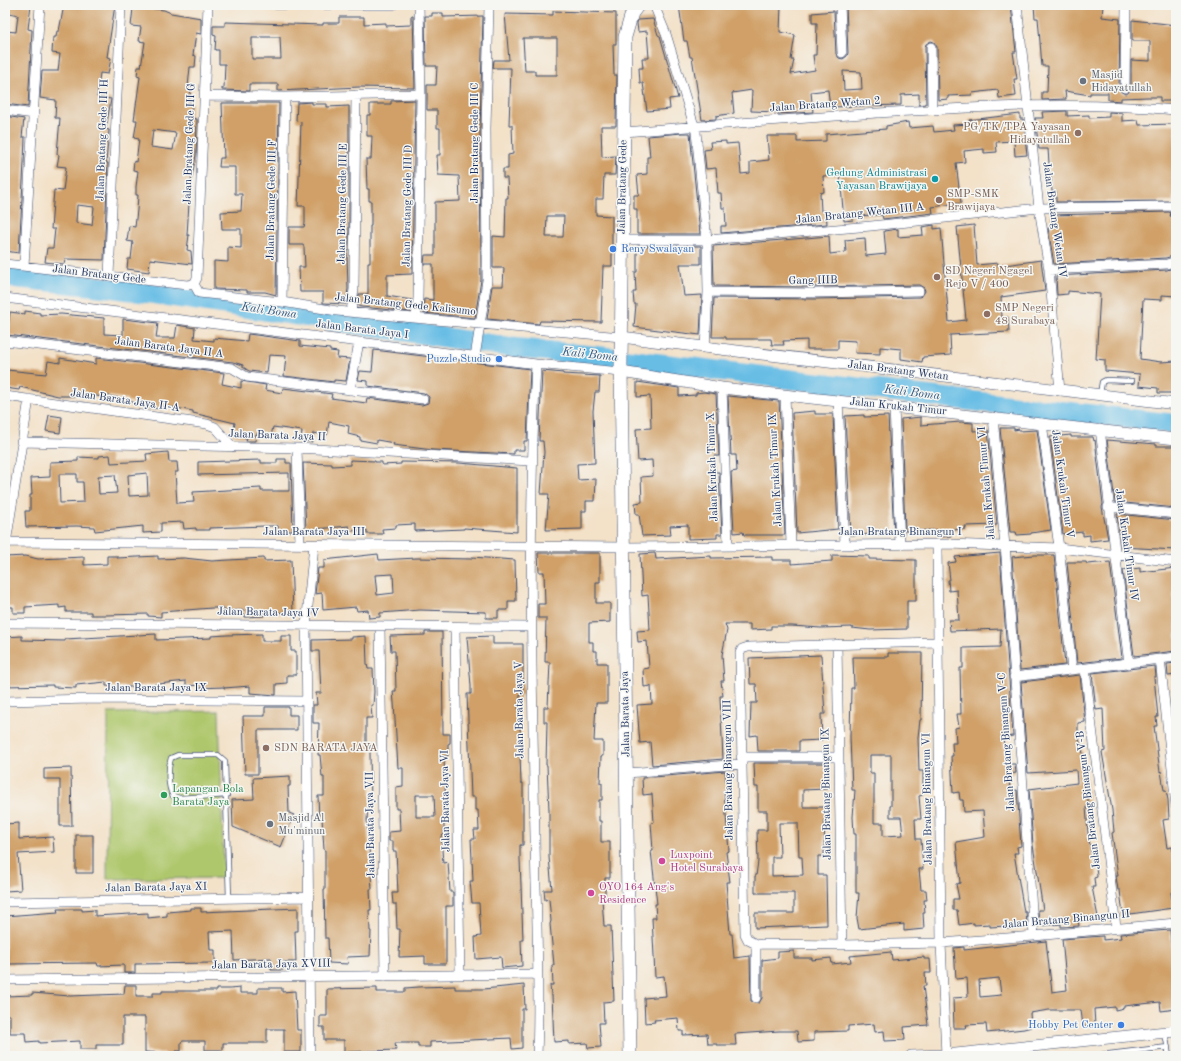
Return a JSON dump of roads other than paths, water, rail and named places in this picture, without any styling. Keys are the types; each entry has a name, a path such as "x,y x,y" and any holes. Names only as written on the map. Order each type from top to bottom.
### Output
{"main road":[{"name":"Jalan Bratang Gede","path":"621,368 625,37 630,17 638,5"},
{"name":"Jalan Barata Jaya","path":"621,368 630,1056"}],"street":[{"path":"24,266 40,5"},
{"name":"Jalan Bratang Gede III H","path":"110,276 121,5"},
{"name":"Jalan Bratang Gede III G","path":"194,284 197,278 208,5"},
{"path":"277,5 393,5"},
{"name":"Jalan Bratang Gede III D","path":"416,318 418,298 422,94 419,5"},
{"name":"Jalan Bratang Gede III C","path":"476,352 487,280 486,128 489,5"},
{"path":"610,5 638,5"},
{"path":"654,5 666,34 695,125 707,240 708,292 705,348"},
{"path":"840,5 842,53"},
{"name":"Jalan Bratang Wetan IV","path":"1017,5 1039,208 1049,270 1060,391"},
{"path":"1125,88 1126,5"},
{"path":"931,47 932,110"},
{"path":"204,96 285,97 422,94"},
{"name":"Jalan Bratang Gede III E","path":"350,312 354,288 356,95"},
{"name":"Jalan Bratang Gede III F","path":"282,302 285,97"},
{"name":"Jalan Bratang Wetan 2","path":"624,132 695,125 1028,105 1096,107 1123,105 1176,110"},
{"path":"5,110 34,114"},
{"name":"Jalan Bratang Wetan III A","path":"622,240 707,240 871,226 1039,208 1170,206 1176,208"},
{"path":"1049,270 1168,264 1176,260"},
{"name":"Jalan Bratang Gede","path":"5,264 187,285 194,284"},
{"name":"Jalan Bratang Gede Kalisumo","path":"194,284 199,293 282,302 350,312 416,318 480,328 621,339"},
{"name":"Gang IIIB","path":"708,292 816,293 919,291"},
{"name":"Jalan Barata Jaya I","path":"5,298 359,342 476,352 536,364 621,368"},
{"name":"Jalan Bratang Wetan","path":"621,339 1176,404"},
{"name":"Jalan Barata Jaya II A","path":"5,341 232,368 247,377 423,399"},
{"path":"350,390 359,342"},
{"name":"Jalan Barata Jaya V","path":"536,364 531,461 530,545 537,1056"},
{"name":"Jalan Krukah Timur","path":"621,368 722,388 1176,438"},
{"name":"Jalan Krukah Timur X","path":"722,388 728,545"},
{"name":"Jalan Krukah Timur IX","path":"785,394 791,544"},
{"name":"Jalan Barata Jaya II-A","path":"5,396 207,424 215,427 233,446"},
{"path":"5,542 29,399"},
{"path":"838,400 845,544"},
{"path":"894,406 900,544"},
{"name":"Jalan Krukah Timur VI","path":"992,418 1005,546"},
{"name":"Jalan Krukah Timur V","path":"1042,423 1059,548"},
{"name":"Jalan Krukah Timur IV","path":"1100,429 1108,507 1129,664"},
{"name":"Jalan Barata Jaya II","path":"21,442 297,448 531,461"},
{"path":"297,448 300,544"},
{"path":"1108,507 1176,514"},
{"name":"Jalan Barata Jaya III","path":"5,542 314,545 530,545 624,547"},
{"name":"Jalan Bratang Binangun I","path":"624,547 791,544 937,544 1059,548 1176,562"},
{"name":"Jalan Bratang Binangun VI","path":"937,544 941,943 946,1055"},
{"path":"310,1056 306,626 314,545"},
{"name":"Jalan Bratang Binangun V-C","path":"1005,546 1034,936"},
{"path":"1059,548 1072,670"},
{"name":"Jalan Barata Jaya IV","path":"5,623 531,627"},
{"name":"Jalan Barata Jaya VII","path":"380,627 385,976"},
{"name":"Jalan Barata Jaya VI","path":"455,627 460,975"},
{"name":"Jalan Bratang Binangun VIII","path":"756,944 748,940 745,934 741,760 740,653 742,648 938,642"},
{"name":"Jalan Bratang Binangun IX","path":"837,644 842,945"},
{"path":"1014,677 1129,664 1176,656"},
{"path":"1160,659 1176,806"},
{"name":"Jalan Bratang Binangun V-B","path":"1085,669 1116,927"},
{"name":"Jalan Barata Jaya IX","path":"5,701 92,699 306,701"},
{"path":"627,773 741,760 839,757"},
{"name":"Jalan Barata Jaya XI","path":"5,902 308,897"},
{"name":"Jalan Bratang Binangun II","path":"941,943 1176,923"},
{"path":"756,998 756,944 842,945 941,943"},
{"name":"Jalan Barata Jaya XVIII","path":"5,980 537,974"},
{"path":"911,1056 946,1055 1017,1049 1171,1031"}],"lane":[{"path":"1100,396 1104,380 1132,381"},
{"path":"227,795 179,798 172,796 170,791 169,764 171,758 178,755 218,755 225,761 227,795 229,899"},
{"path":"1169,1056 1168,1047 1171,1031"},
{"path":"1092,1056 1168,1047"}],"waterway":[{"name":"Kali Boma","path":"5,277 113,288 516,348 607,357 1176,424"}],"place":[{"name":"Masjid Hidayatullah","path":"1083,81"},
{"name":"PG/TK/TPA Yayasan Hidayatullah","path":"1078,133"},
{"name":"Gedung Administrasi Yayasan Brawijaya","path":"935,179"},
{"name":"SMP-SMK Brawijaya","path":"939,200"},
{"name":"Reny Swalayan","path":"613,249"},
{"name":"SD Negeri Ngagel Rejo V / 400","path":"937,277"},
{"name":"SMP Negeri 48 Surabaya","path":"987,314"},
{"name":"Puzzle Studio","path":"499,359"},
{"name":"SDN BARATA JAYA","path":"266,748"},
{"name":"Lapangan Bola Barata Jaya","path":"164,795"},
{"name":"Masjid Al Mu'minun","path":"270,824"},
{"name":"Luxpoint Hotel Surabaya","path":"662,861"},
{"name":"OYO 164 Ang's Residence","path":"591,893"},
{"name":"Hobby Pet Center","path":"1121,1025"}]}
